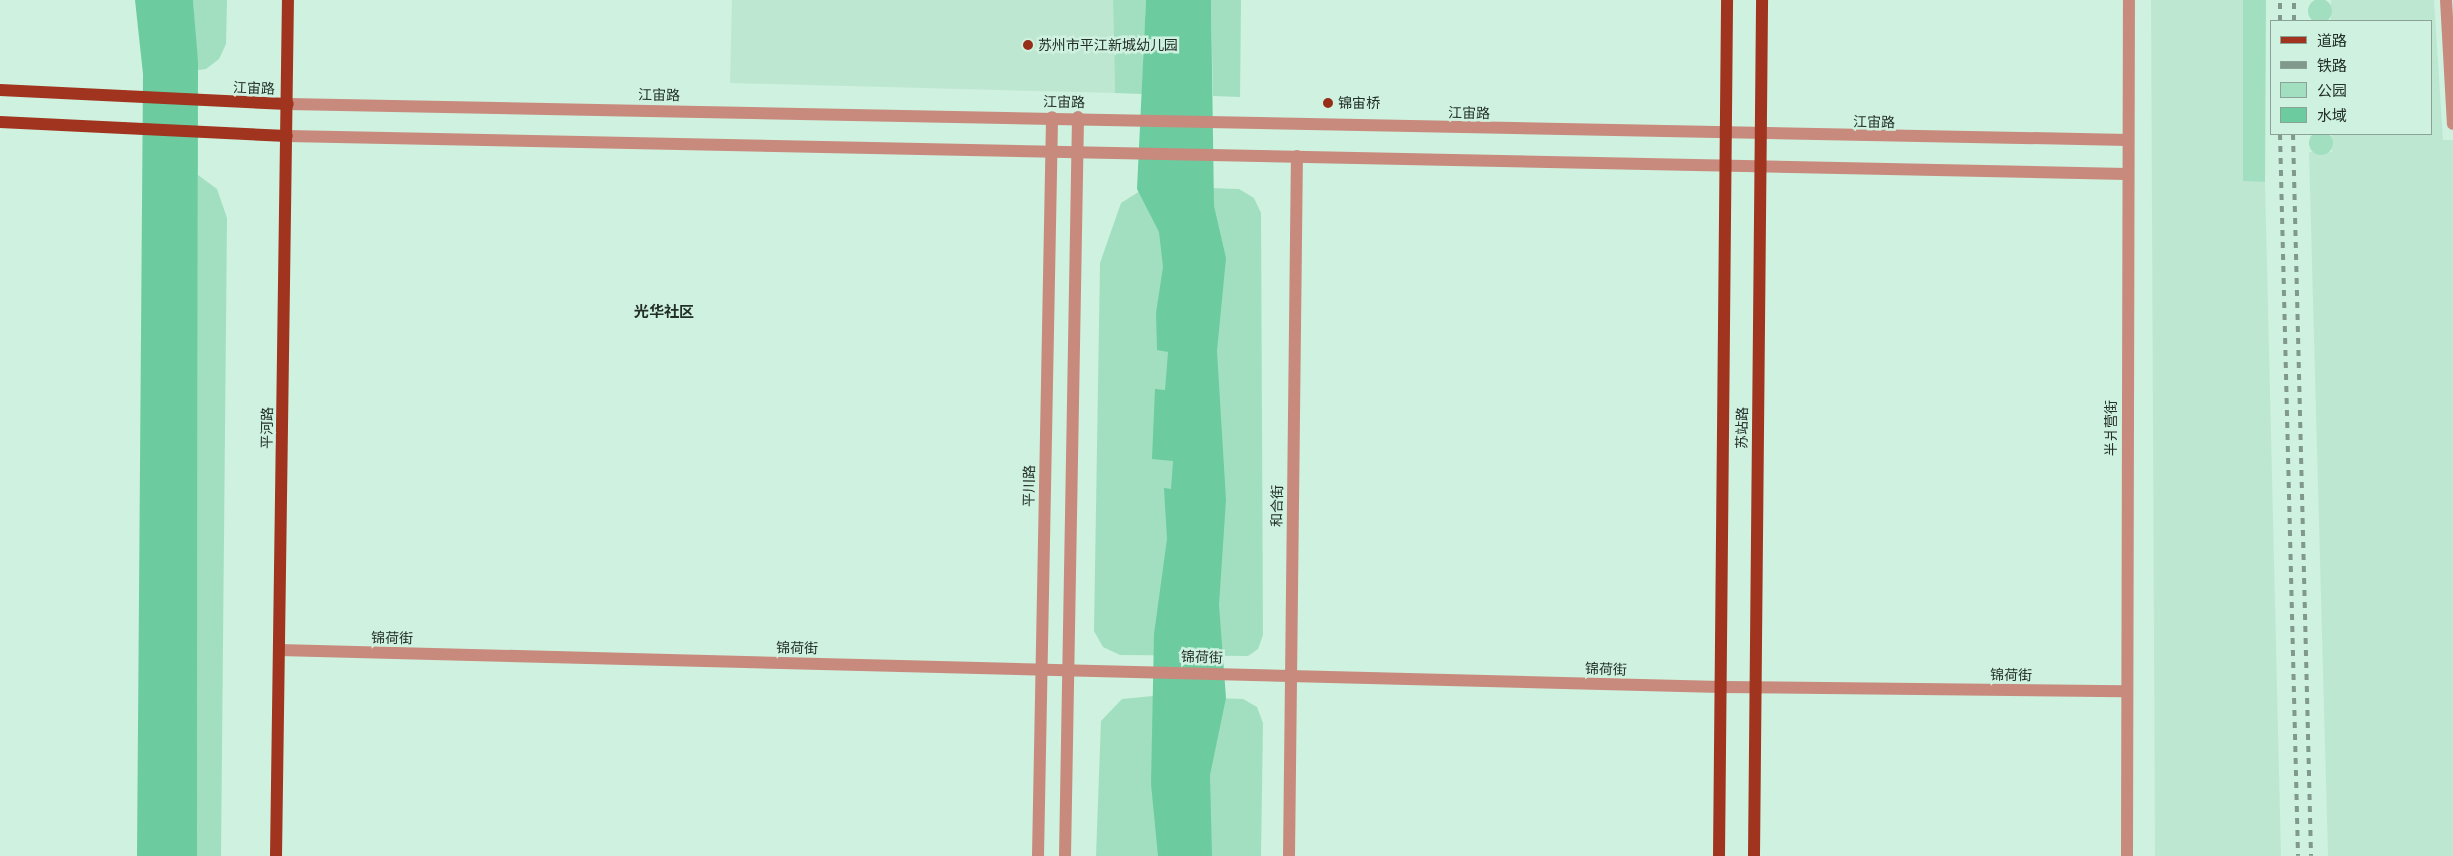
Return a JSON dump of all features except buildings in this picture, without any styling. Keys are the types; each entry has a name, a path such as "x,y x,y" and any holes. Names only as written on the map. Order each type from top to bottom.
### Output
{"main road":[{"name":"平河路","path":"276,856 288,0"},
{"name":"苏站路","path":"1719,856 1727,0"},
{"name":"苏站路","path":"1754,856 1753,687 1762,0"},
{"name":"江宙路","path":"0,90 135,99 288,104"},
{"path":"0,122 287,136"}],"street":[{"name":"半爿营街","path":"2127,856 2124,691 2129,0"},
{"path":"2446,0 2453,124"},
{"name":"江宙路","path":"288,104 1052,116 1760,136 2128,140"},
{"name":"平川路","path":"1038,856 1052,116"},
{"path":"1066,856 1078,117"},
{"path":"287,136 1051,149 1760,167 2127,174"},
{"name":"和合街","path":"1289,856 1297,156"},
{"name":"锦荷街","path":"279,650 1753,687 2124,691"}],"shaded area":[{"path":"732,0 1113,0 1115,93 730,83"},
{"path":"2151,0 2243,0 2243,180 2265,182 2281,856 2155,856"},
{"path":"2331,0 2434,0 2443,140 2453,140 2453,856 2328,856 2309,152 2332,152 2332,135 2433,135 2433,20 2331,20"}],"green space":[{"path":"2315,-1 2325,-1 2332,6 2332,16 2329,20 2311,20 2308,16 2308,6"},
{"path":"193,0 227,0 226,44 219,59 206,69 198,70"},
{"path":"1113,0 1146,0 1142,94 1115,93"},
{"path":"1211,0 1241,0 1240,97 1213,96"},
{"path":"2243,0 2266,0 2265,182 2243,181"},
{"path":"2313,135 2329,135 2332,139 2332,147 2325,154 2317,154 2310,147 2310,139"},
{"path":"198,175 217,189 227,218 221,856 197,856"},
{"path":"1148,186 1239,189 1254,198 1261,213 1263,635 1258,649 1248,656 1120,655 1103,647 1094,631 1100,263 1121,203"},
{"path":"1153,696 1243,699 1257,707 1263,723 1261,856 1096,856 1101,721 1122,699"}],"water":[{"path":"135,0 193,0 198,61 197,856 137,856 143,74"},
{"path":"1146,0 1211,0 1214,206 1226,258 1217,351 1226,500 1219,605 1226,698 1210,775 1212,856 1158,856 1151,784 1154,634 1167,539 1164,488 1171,489 1173,461 1152,459 1155,389 1165,390 1168,352 1157,350 1156,313 1163,267 1159,232 1137,189"}],"railway":[{"path":"2280,0 2280,20"},
{"path":"2294,0 2294,20"},
{"path":"2280,135 2298,856"},
{"path":"2293,135 2311,856"}],"place":[{"name":"苏州市平江新城幼儿园","path":"1028,45"},
{"name":"锦宙桥","path":"1328,103"}],"district":[{"name":"光华社区","path":"664,312"}]}
